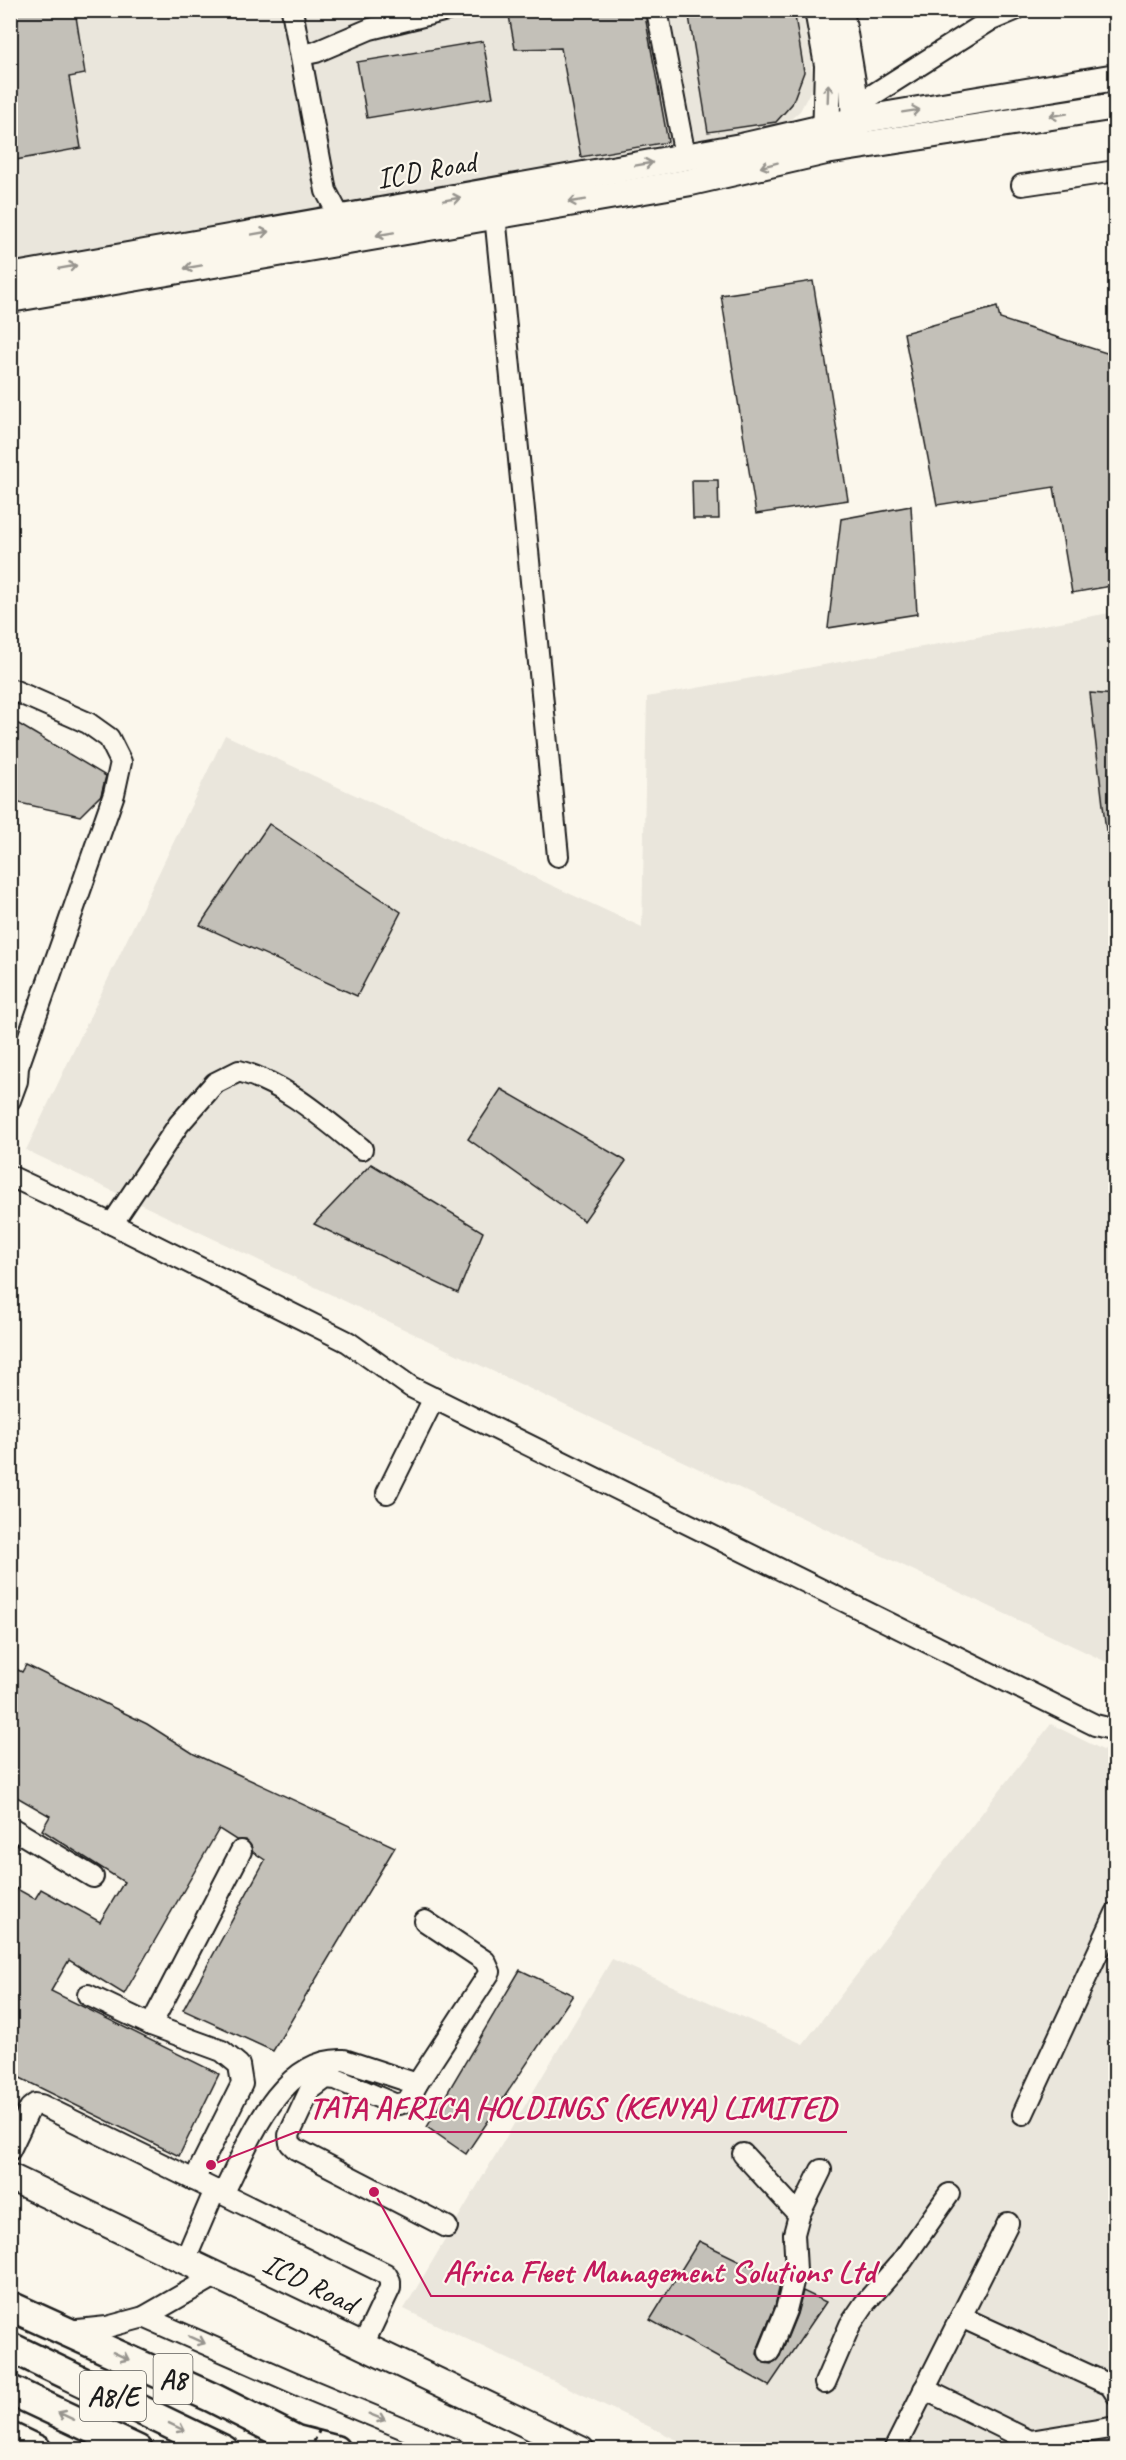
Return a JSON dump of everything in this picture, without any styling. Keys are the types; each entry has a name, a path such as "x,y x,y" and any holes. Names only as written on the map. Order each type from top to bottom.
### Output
{"highway":[{"name":"A8","path":"10,2306 213,2398 300,2446 328,2438"},
{"name":"A8/E","path":"10,2347 224,2450"},
{"name":"A8/E","path":"10,2390 138,2450"},
{"path":"10,2437 37,2450"}],"main road":[{"path":"818,10 828,65 826,139 858,146 1115,110"},
{"path":"840,10 852,78 853,115 858,146"},
{"name":"ICD Road","path":"10,277 346,229 495,215 691,182 826,139 853,115 1116,77"},
{"name":"ICD Road","path":"10,299 685,156 741,147 826,139"},
{"name":"ICD Road","path":"10,2177 581,2450"}],"lane":[{"path":"292,10 326,191 346,229"},
{"path":"301,55 316,52 370,29 447,10"},
{"path":"657,10 685,156"},
{"path":"853,115 989,21 1015,10"},
{"path":"1022,185 1116,171"},
{"path":"495,215 558,856"},
{"path":"10,1100 17,1081 18,1067 114,794 121,762 109,738 88,723 13,690"},
{"path":"112,1224 179,1124 215,1083 239,1071 264,1078 308,1107 362,1149"},
{"path":"10,1176 112,1224 348,1342 411,1387 1085,1720 1104,1729 1116,1730"},
{"path":"387,1492 434,1398"},
{"path":"10,1827 93,1877"},
{"path":"151,2025 242,1851"},
{"path":"1023,2114 1116,1913"},
{"path":"425,1921 485,1961 490,1972 407,2102 402,2105 394,2104 336,2079 326,2078 310,2090 289,2135 290,2144 296,2149 447,2227"},
{"path":"88,1995 151,2025 222,2050 239,2065 242,2084 194,2180"},
{"path":"185,2260 219,2192 270,2104 294,2079 310,2067 334,2060 344,2060 417,2084"},
{"path":"10,2150 30,2108 35,2104 41,2105 386,2274 390,2288 363,2345"},
{"path":"743,2154 799,2215"},
{"path":"769,2352 786,2310 796,2270 794,2234 799,2215 821,2170"},
{"path":"825,2383 850,2325 865,2302 902,2261 949,2194"},
{"path":"894,2450 1008,2223"},
{"path":"68,2331 107,2327 144,2317 217,2275"},
{"path":"144,2317 455,2450"},
{"path":"961,2317 1110,2385 1116,2394"},
{"path":"924,2389 1030,2441 1116,2427"}],"path":[{"path":"300,2446 328,2438"}],"shaded area":[{"path":"11,11 802,11 811,56 812,88 800,111 781,128 11,266"},
{"path":"1115,612 1115,1666 26,1150 225,735 642,927 647,697"},
{"path":"1051,1724 1115,1756 1115,2449 696,2449 404,2309 612,1959 803,2044"}],"building":[{"path":"10,10 75,10 85,74 69,77 81,148 10,161"},
{"path":"508,10 644,10 668,142 581,157 561,48 515,49"},
{"path":"688,10 794,10 804,72 792,104 776,122 708,132"},
{"path":"483,41 493,97 367,118 357,62"},
{"path":"813,281 848,500 756,514 721,295"},
{"path":"997,307 1000,319 1116,356 1116,585 1072,593 1054,487 937,505 904,333"},
{"path":"692,480 718,480 719,519 693,519"},
{"path":"911,506 917,614 828,628 841,519"},
{"path":"1090,693 1116,695 1116,830 1106,831"},
{"path":"10,719 106,776 101,795 80,816 10,801"},
{"path":"269,824 401,912 357,996 200,925"},
{"path":"501,1089 626,1161 584,1221 468,1139"},
{"path":"371,1164 483,1232 458,1293 314,1224"},
{"path":"26,1665 147,1724 194,1754 395,1847 273,2051 183,2010 265,1860 253,1852 246,1840 236,1840 219,1829 124,1994 69,1960 51,1991 219,2074 179,2156 10,2073 10,1885 35,1899 41,1889 100,1922 124,1882 42,1830 50,1816 10,1793 10,1666 22,1672"},
{"path":"520,1970 573,1995 466,2154 427,2127"},
{"path":"699,2241 781,2281 775,2306 758,2348 757,2354 764,2363 771,2364 780,2356 797,2314 803,2291 826,2302 769,2386 650,2320"}],"place":[{"name":"TATA AFRICA HOLDINGS (KENYA) LIMITED","path":"211,2165"},
{"name":"Africa Fleet Management Solutions Ltd","path":"374,2192"}]}
